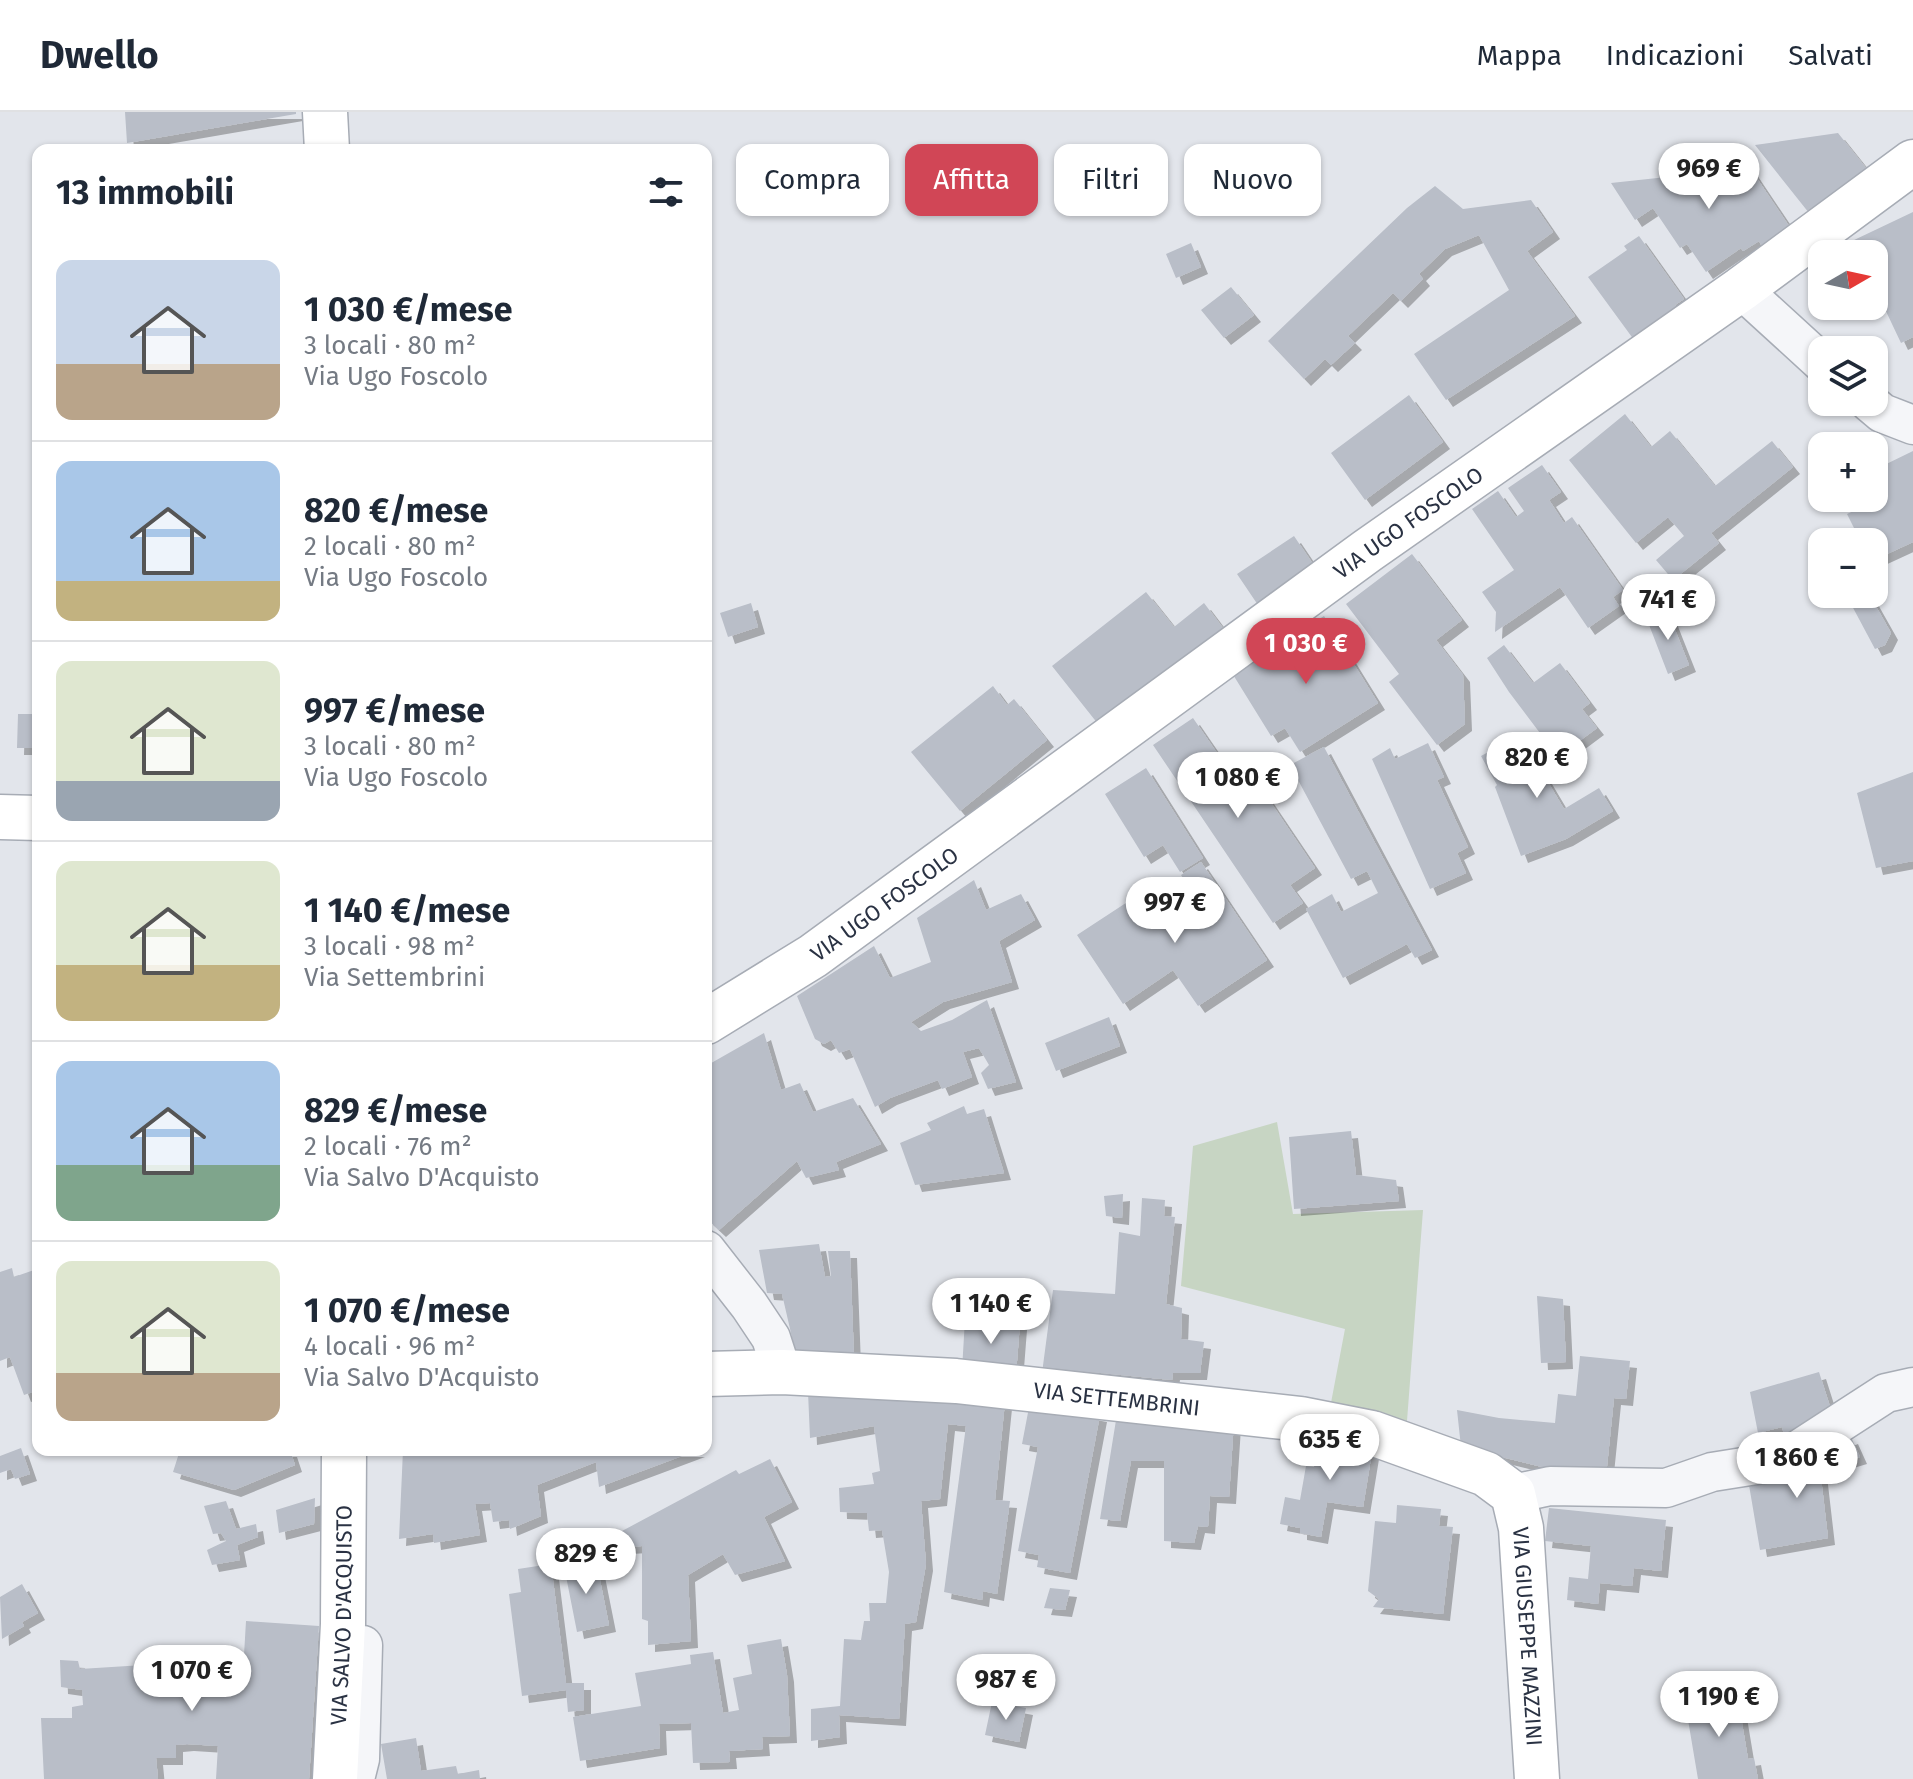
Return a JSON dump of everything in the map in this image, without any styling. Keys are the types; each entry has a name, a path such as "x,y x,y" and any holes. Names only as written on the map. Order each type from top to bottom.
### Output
{"street":[{"path":"325,112 327,144"},
{"name":"VIA UGO FOSCOLO","path":"712,1018 813,956 1367,551 1741,289 1913,162"},
{"path":"1741,289 1808,350"},
{"path":"1888,415 1913,425"},
{"path":"0,817 32,818"},
{"path":"712,1258 771,1338 782,1372"},
{"name":"VIA SETTEMBRINI","path":"712,1374 782,1372 956,1381 1301,1419 1372,1433 1486,1474 1513,1494"},
{"path":"1513,1494 1550,1486 1666,1488 1712,1472 1781,1461 1886,1393 1913,1387"},
{"name":"VIA SALVO D'ACQUISTO","path":"335,1779 343,1624 344,1456"},
{"path":"355,1779 360,1759 363,1630 361,1456"},
{"name":"VIA GIUSEPPE MAZZINI","path":"1513,1494 1521,1528 1537,1779"}],"green space":[{"path":"1277,1122 1293,1214 1423,1210 1407,1421 1330,1408 1345,1329 1181,1286 1193,1146"}],"building":[{"path":"125,112 296,112 296,114 127,143"},
{"path":"1838,133 1870,173 1813,218 1755,145"},
{"path":"1750,168 1791,229 1763,248 1759,241 1743,251 1741,248 1706,272 1687,244 1680,248 1653,208 1635,220 1611,183"},
{"path":"1435,186 1463,209 1531,200 1553,232 1527,251 1575,316 1446,400 1414,354 1509,290 1479,235 1445,249 1419,274 1423,279 1401,301 1393,293 1348,336 1355,343 1331,365 1325,359 1304,379 1268,341 1407,208"},
{"path":"1913,212 1913,337 1901,343 1888,316 1888,240 1854,240"},
{"path":"1639,236 1684,299 1675,305 1680,312 1637,344 1588,277 1627,250 1624,246"},
{"path":"1191,243 1201,267 1176,278 1166,254"},
{"path":"1231,287 1254,315 1224,338 1201,310"},
{"path":"1409,395 1443,442 1365,500 1331,453"},
{"path":"1625,414 1651,447 1670,431 1715,486 1772,441 1793,467 1711,533 1719,543 1673,580 1656,560 1684,536 1668,517 1636,543 1569,460"},
{"path":"1913,451 1913,542 1888,554 1888,528 1854,528 1847,514 1888,512 1888,463"},
{"path":"1542,465 1561,492 1549,500 1564,523 1572,517 1623,590 1613,597 1619,606 1588,628 1560,587 1495,632 1496,612 1482,592 1514,570 1472,509 1498,491 1516,517 1524,511 1508,488"},
{"path":"1294,536 1317,570 1260,608 1237,574"},
{"path":"1412,554 1462,620 1436,640 1463,675 1465,724 1437,745 1389,682 1399,674 1346,604"},
{"path":"1146,592 1174,627 1204,603 1226,632 1102,729 1052,666"},
{"path":"751,603 758,627 728,637 720,613"},
{"path":"1853,608 1877,608 1891,633 1885,645 1875,649"},
{"path":"1668,612 1689,665 1668,674 1646,617"},
{"path":"1324,616 1378,703 1300,752 1285,728 1271,736 1232,673"},
{"path":"1504,645 1533,683 1560,663 1590,703 1582,709 1597,728 1558,757 1487,658"},
{"path":"993,686 1007,705 1014,699 1047,740 960,811 911,752"},
{"path":"18,714 32,714 32,748 17,748"},
{"path":"1193,718 1243,791 1257,782 1315,868 1290,885 1303,903 1273,923 1153,745"},
{"path":"1520,735 1564,809 1599,788 1613,811 1566,839 1521,856 1495,787 1497,785 1481,756"},
{"path":"1428,743 1444,777 1437,780 1468,847 1457,853 1466,873 1430,889 1372,759 1390,748 1395,759"},
{"path":"1324,747 1432,950 1415,958 1407,944 1343,978 1306,909 1332,894 1341,912 1378,893 1367,871 1351,879 1290,765"},
{"path":"1146,768 1203,858 1180,872 1163,845 1144,857 1105,794"},
{"path":"1913,772 1913,861 1876,868 1857,793"},
{"path":"1201,862 1267,960 1198,1006 1173,970 1123,1004 1077,935 1135,897 1158,930 1199,902 1181,875"},
{"path":"974,880 986,910 1021,894 1035,920 999,941 1012,982 943,1002 911,1022 921,1031 952,1020 987,1000 1016,1082 988,1089 981,1073 989,1065 979,1048 963,1052 972,1077 942,1089 938,1080 875,1107 850,1049 839,1053 831,1040 824,1044 815,1039 797,996 874,946 890,978 931,962 917,918"},
{"path":"1109,1017 1120,1046 1056,1071 1045,1043"},
{"path":"764,1033 781,1090 800,1083 813,1112 853,1098 881,1144 836,1162 839,1170 806,1178 797,1161 719,1230 712,1224 712,1063"},
{"path":"964,1106 967,1114 984,1109 1004,1173 915,1185 900,1143 931,1130 927,1123"},
{"path":"1351,1131 1356,1175 1396,1180 1399,1201 1294,1209 1289,1137"},
{"path":"1123,1194 1122,1218 1106,1216 1104,1196"},
{"path":"1142,1198 1165,1200 1164,1216 1175,1217 1166,1304 1182,1308 1181,1339 1204,1342 1200,1373 1173,1373 1172,1380 1090,1372 1042,1373 1053,1290 1115,1294 1119,1232 1140,1236"},
{"path":"819,1244 825,1277 831,1276 828,1251 850,1251 854,1358 796,1355 782,1294 767,1293 759,1250"},
{"path":"12,1268 14,1277 32,1271 32,1392 24,1395 10,1357 0,1361 0,1272"},
{"path":"1537,1296 1563,1299 1566,1362 1541,1363"},
{"path":"965,1319 1020,1323 1016,1374 962,1370"},
{"path":"1580,1356 1630,1361 1626,1399 1614,1398 1606,1476 1550,1469 1461,1447 1457,1410 1499,1418 1555,1423 1558,1394 1576,1396"},
{"path":"1819,1372 1832,1413 1785,1438 1782,1427 1758,1433 1750,1392"},
{"path":"808,1392 1005,1402 995,1500 1010,1501 997,1594 983,1591 982,1600 944,1592 966,1426 948,1424 940,1499 921,1501 926,1564 916,1622 905,1624 899,1719 839,1715 840,1737 811,1741 811,1709 840,1706 844,1639 861,1640 864,1621 870,1621 869,1603 886,1603 889,1572 882,1530 869,1531 867,1513 840,1512 839,1488 874,1484 872,1473 880,1471 874,1426 810,1438"},
{"path":"1030,1402 1100,1415 1070,1573 1037,1567 1039,1555 1018,1551 1038,1447 1022,1444"},
{"path":"1117,1414 1234,1421 1229,1497 1210,1496 1208,1527 1198,1526 1194,1543 1164,1541 1164,1461 1131,1461 1120,1521 1100,1519"},
{"path":"1320,1431 1374,1440 1363,1507 1327,1502 1321,1537 1300,1533 1300,1528 1280,1524 1285,1497 1300,1500 1306,1466 1314,1467"},
{"path":"1851,1437 1860,1457 1820,1469 1828,1538 1760,1550 1749,1485 1802,1478 1798,1458"},
{"path":"21,1448 30,1474 15,1479 11,1469 0,1473 0,1456"},
{"path":"178,1456 292,1456 295,1465 234,1490 173,1472"},
{"path":"403,1456 682,1456 599,1487 596,1462 537,1485 541,1516 510,1529 509,1520 493,1522 490,1503 475,1504 480,1535 434,1543 433,1534 399,1539"},
{"path":"770,1459 792,1502 764,1517 785,1561 735,1575 723,1554 688,1575 691,1641 648,1645 648,1621 642,1619 642,1546 624,1547 622,1531 736,1470 739,1474"},
{"path":"315,1498 314,1524 279,1533 276,1510"},
{"path":"226,1501 236,1529 256,1524 258,1537 237,1545 240,1560 212,1565 207,1550 226,1541 221,1533 213,1534 204,1506"},
{"path":"1397,1505 1441,1509 1439,1526 1453,1527 1443,1614 1373,1607 1379,1599 1368,1591 1375,1521 1396,1523"},
{"path":"1549,1508 1666,1520 1661,1571 1634,1568 1632,1586 1600,1583 1598,1604 1567,1600 1569,1577 1588,1579 1591,1546 1545,1541"},
{"path":"596,1560 609,1625 577,1632 564,1566"},
{"path":"551,1564 566,1683 584,1683 584,1710 568,1712 566,1690 522,1696 509,1594 521,1592 518,1569"},
{"path":"22,1584 38,1613 2,1639 0,1597"},
{"path":"1050,1588 1070,1590 1065,1610 1044,1608"},
{"path":"246,1621 319,1626 309,1779 216,1779 218,1746 187,1744 176,1745 176,1758 156,1758 158,1779 44,1779 41,1718 72,1718 72,1707 83,1705 82,1690 61,1687 60,1660 78,1661 80,1669 221,1663 220,1687 242,1689"},
{"path":"781,1639 787,1675 790,1736 762,1737 763,1749 729,1751 730,1762 693,1763 691,1723 659,1724 660,1748 580,1761 573,1717 641,1706 635,1673 691,1664 690,1655 713,1652 723,1713 739,1710 733,1678 752,1674 747,1645"},
{"path":"1737,1693 1748,1759 1754,1758 1758,1779 1698,1779 1685,1702"},
{"path":"992,1702 1026,1708 1019,1742 985,1735"},
{"path":"416,1738 421,1771 456,1766 458,1774 479,1770 480,1779 387,1779 381,1744"}]}
